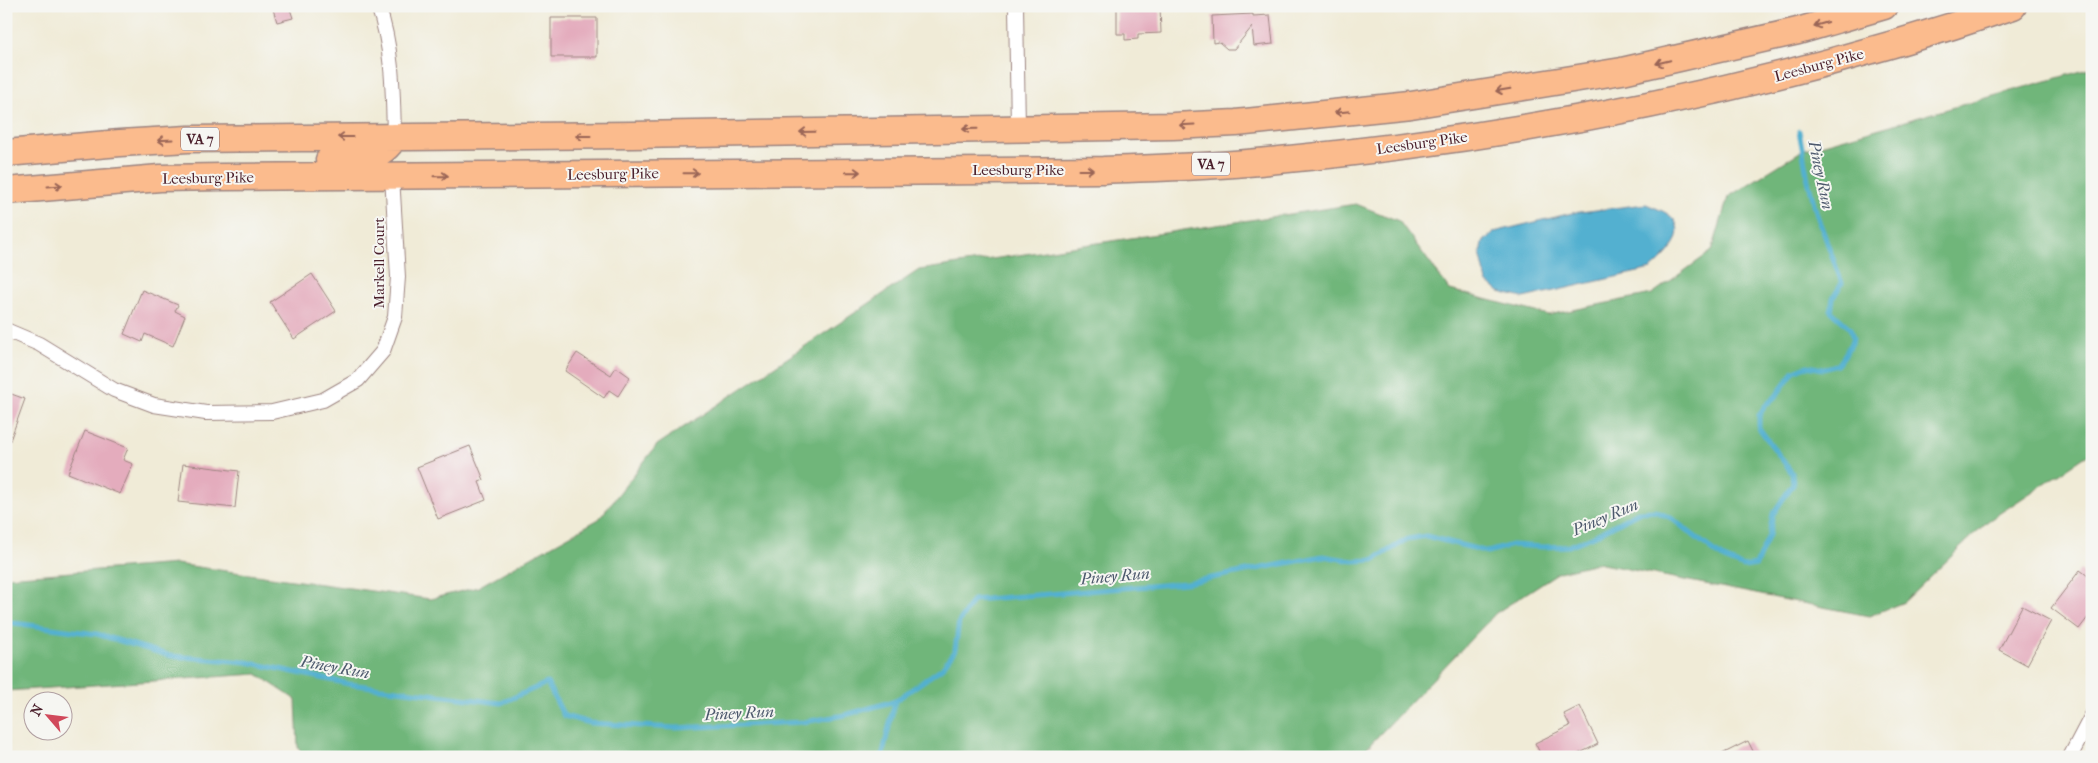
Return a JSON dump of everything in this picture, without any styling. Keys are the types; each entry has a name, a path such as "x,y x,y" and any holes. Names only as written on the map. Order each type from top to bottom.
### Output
{"highway":[{"name":"VA 7","path":"6,153 188,139 642,135 1236,122 1410,105 1622,72 1798,31 1884,6"},
{"name":"Leesburg Pike","path":"6,191 160,178 1103,170 1245,163 1373,150 1488,135 1629,110 1722,90 1919,38 2013,6"},
{"path":"160,178 229,161 359,160 380,152 390,145 394,137"}],"street":[{"path":"378,6 390,54 394,137"},
{"path":"1016,6 1018,128"},
{"name":"Markell Court","path":"6,330 39,344 114,390 154,405 206,413 272,412 323,400 358,380 383,351 395,316 398,277 392,176"},
{"path":"2070,757 2092,715"}],"green space":[{"path":"2092,68 2092,452 1988,521 1904,602 1869,616 1597,563 1559,572 1496,613 1358,757 303,757 298,747 296,700 257,674 6,691 6,577 176,564 430,599 478,587 599,519 657,445 919,270 1356,204 1399,221 1450,290 1548,315 1652,294 1712,251 1728,197 1803,150"}],"water":[{"path":"1646,204 1671,216 1678,229 1675,243 1671,249 1651,269 1523,298 1499,292 1487,282 1480,253 1482,243 1494,232 1572,213"}],"building":[{"path":"272,6 289,6 293,18 277,22"},
{"path":"1117,6 1160,6 1161,33 1138,34 1138,39 1125,40 1125,34 1117,34"},
{"path":"1253,14 1253,16 1270,15 1273,44 1254,46 1252,27 1234,49 1227,49 1219,42 1213,43 1212,16"},
{"path":"551,18 597,18 597,57 551,57"},
{"path":"312,274 336,311 294,339 270,302"},
{"path":"142,290 178,305 175,311 185,316 173,346 145,334 142,342 124,334"},
{"path":"577,353 611,375 616,367 630,377 618,396 609,390 604,398 565,371"},
{"path":"6,392 25,399 8,446 6,446"},
{"path":"85,431 128,448 123,460 133,464 120,494 68,473"},
{"path":"470,446 484,480 479,482 486,500 438,519 417,467"},
{"path":"183,464 239,471 235,508 178,502"},
{"path":"2080,570 2092,579 2092,612 2079,629 2051,608"},
{"path":"2022,606 2051,621 2027,665 1999,650"},
{"path":"1580,706 1598,744 1572,757 1542,757 1535,743 1570,726 1564,714"},
{"path":"1748,741 1756,757 1716,757"}],"waterway":[{"name":"Piney Run","path":"6,622 97,634 171,656 247,662 349,684 501,703 547,683 564,716 590,723 675,728 804,722 845,715 895,701 942,668 955,650 959,622 973,600 1186,583 1323,556 1353,561 1373,560 1408,539 1426,536 1488,552 1512,545 1569,546 1594,536 1638,512 1655,511 1671,518 1724,559 1744,567 1756,565 1769,535 1773,514 1793,484 1792,473 1759,428 1759,415 1794,371 1807,366 1823,369 1837,365 1853,339 1850,328 1831,311 1833,298 1842,283 1817,215 1799,131"},
{"path":"882,757 895,701"}]}
